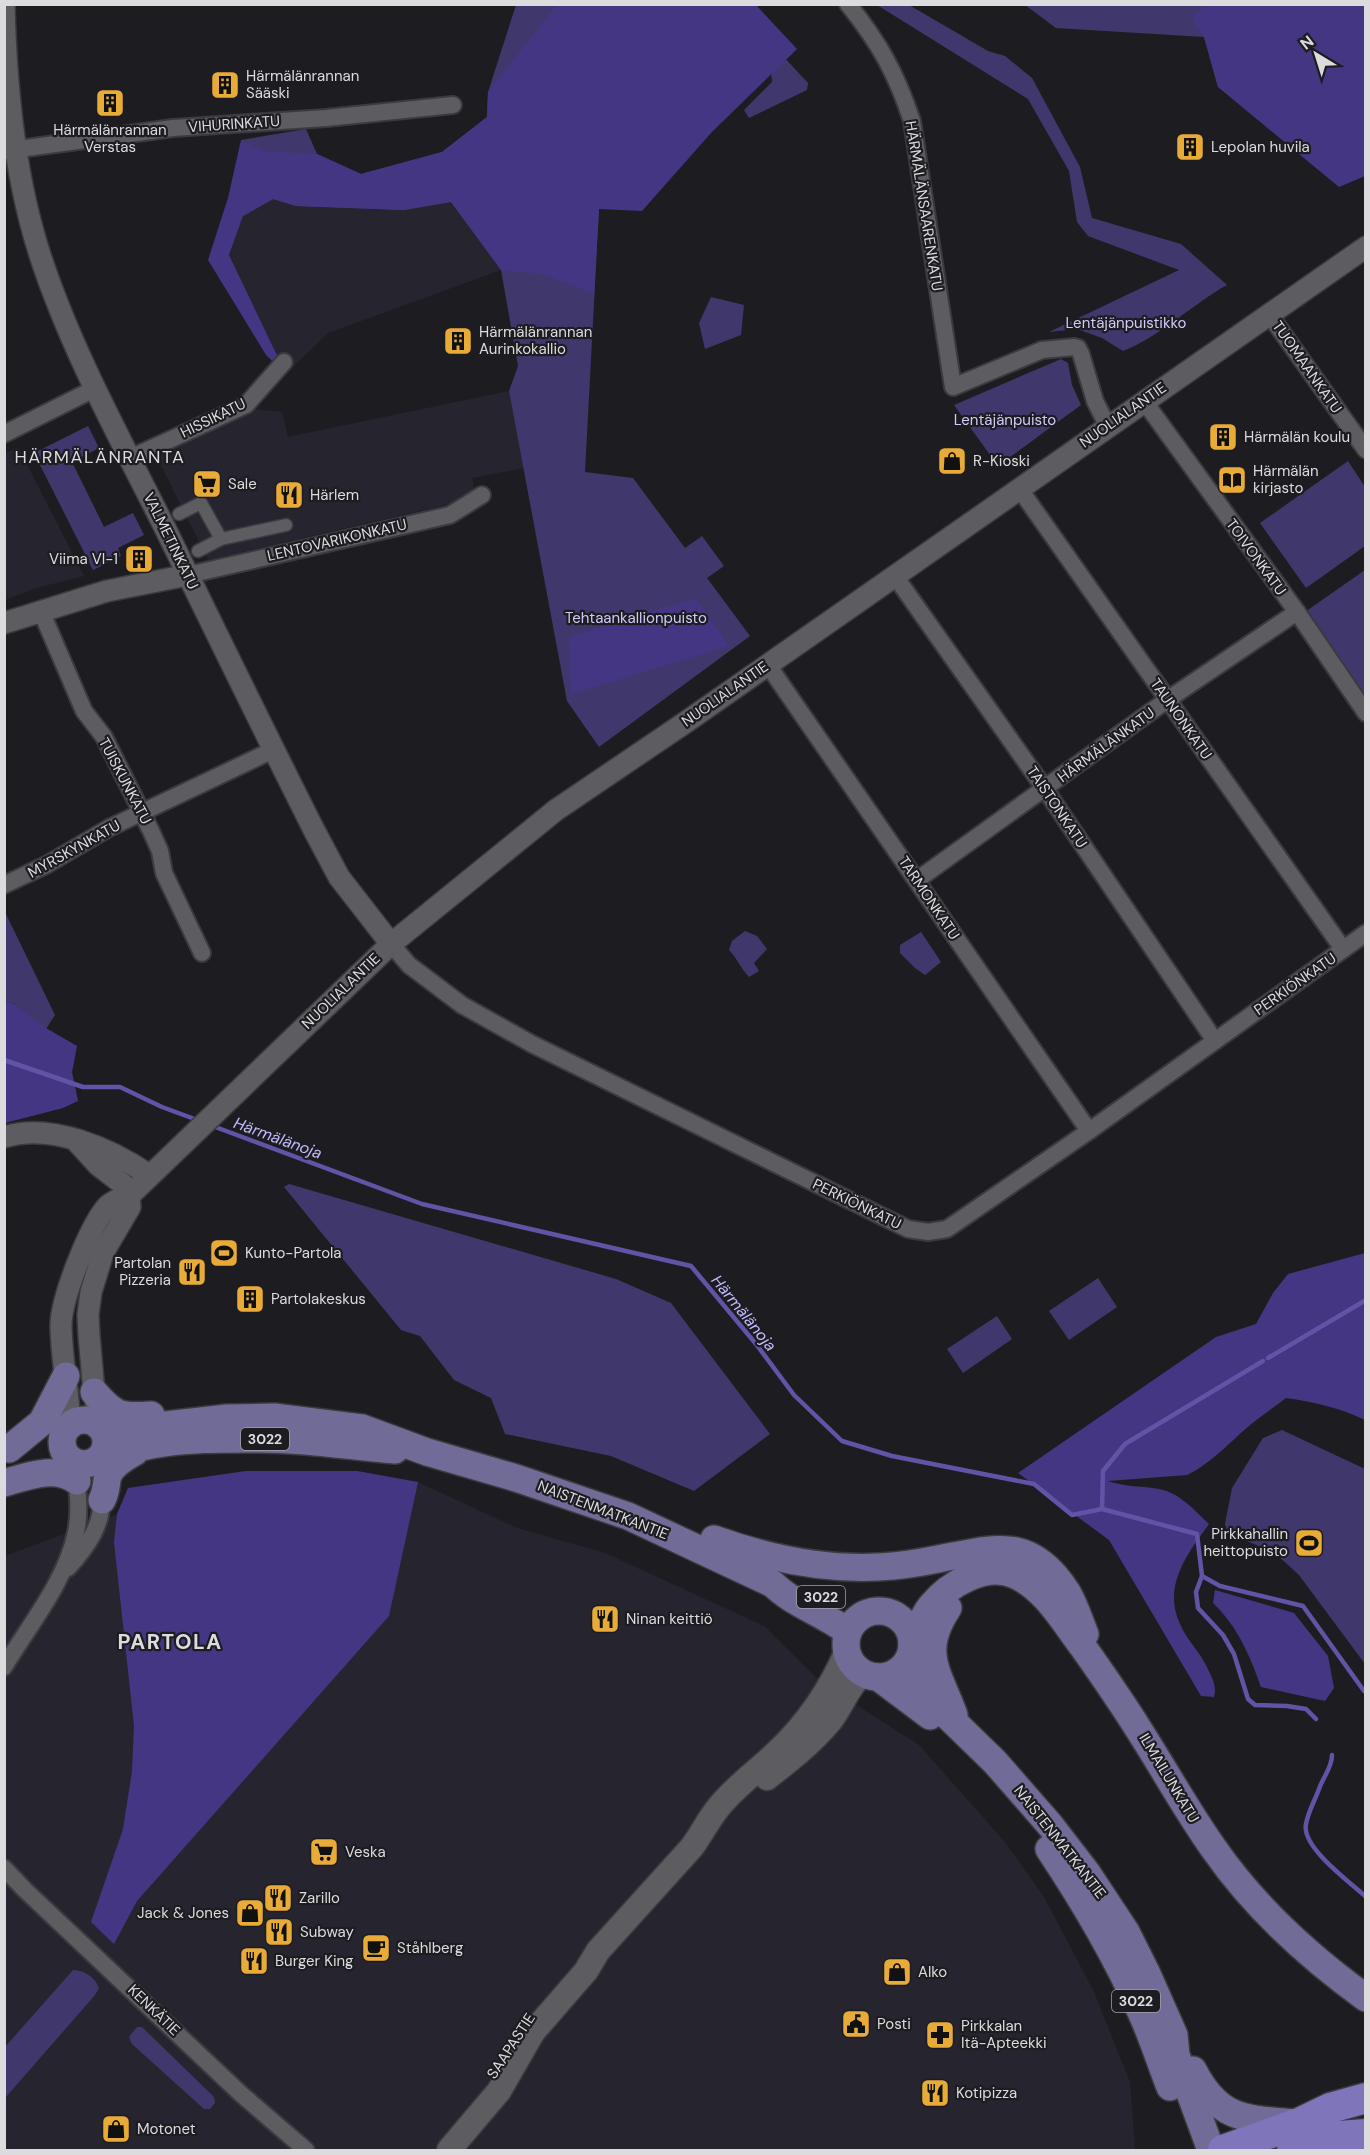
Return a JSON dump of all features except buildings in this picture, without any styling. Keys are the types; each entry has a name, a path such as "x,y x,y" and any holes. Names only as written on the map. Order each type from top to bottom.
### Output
{"highway":[{"path":"1296,2137 1330,2108 1365,2097"},
{"path":"1223,2151 1296,2137 1365,2134"}],"main road":[{"path":"6,1458 42,1422 66,1376"},
{"path":"94,1392 122,1416 172,1414 189,1422"},
{"name":"NAISTENMATKANTIE","path":"102,1442 189,1422 227,1418 274,1418 362,1428 427,1452 516,1478 652,1526 773,1584 783,1594 828,1618 847,1642"},
{"path":"4,1483 56,1472 69,1476 70,1453 74,1422 88,1420 102,1442 87,1465 70,1453 6,1458"},
{"name":"NAISTENMATKANTIE","path":"102,1442 140,1449 158,1444 252,1438 304,1440 427,1452"},
{"path":"102,1500 106,1491 107,1476 116,1465 140,1449"},
{"path":"652,1526 675,1526 759,1554 822,1566 892,1566 997,1548 1019,1552 1045,1566 1067,1593 1095,1664"},
{"name":"ILMAILUNKATU","path":"910,1652 925,1615 936,1600 957,1584 983,1572 1005,1572 1030,1584 1050,1603 1095,1664 1138,1727 1200,1829 1244,1889 1299,1945 1365,1998"},
{"path":"958,1725 934,1666 934,1640 944,1615 975,1575"},
{"name":"ILMAILUNKATU","path":"879,1612 922,1594 947,1578 975,1575"},
{"name":"NAISTENMATKANTIE","path":"773,1584 786,1584 879,1612"},
{"name":"3022","path":"871,1675 856,1668 847,1642 853,1624 879,1612 898,1617 910,1633 910,1652"},
{"name":"SAAPASTIE","path":"449,2151 499,2091 533,2032 586,1971 598,1951 704,1832 713,1814 724,1801 777,1752 811,1716 833,1682 847,1642"},
{"path":"871,1675 890,1676 899,1670 910,1652"},
{"name":"NAISTENMATKANTIE","path":"910,1652 912,1675 922,1691 958,1725 1030,1801 1096,1886 1137,1955 1174,2035 1176,2055 1211,2151"},
{"name":"NAISTENMATKANTIE","path":"871,1675 938,1723 974,1757 1024,1815 1058,1862 1114,1958 1141,2012 1193,2151"},
{"name":"SAAPASTIE","path":"704,1832 721,1822 750,1793 789,1763 836,1713 847,1691 871,1675"},
{"name":"SAAPASTIE","path":"433,2151 476,2102 513,2039 545,1998 574,1965 598,1951"},
{"path":"1174,2035 1185,2051 1204,2090 1219,2105 1247,2119 1296,2137"}],"street":[{"name":"HÄRMÄLÄNSAARENKATU","path":"848,4 890,64 912,121 952,387 1042,350 1078,348 1095,401 1108,427"},
{"name":"VALMETINKATU","path":"4,5 10,150 39,254 58,306 273,750 339,877 391,944"},
{"name":"VIHURINKATU","path":"10,150 173,129 326,118 453,105"},
{"name":"NUOLIALANTIE","path":"70,1453 69,1412 61,1324 67,1293 78,1262 105,1208 116,1200 131,1194 391,944 556,810 768,665 1365,247"},
{"name":"TUOMAANKATU","path":"1269,314 1365,450"},
{"name":"HISSIKATU","path":"130,458 246,405 284,362"},
{"path":"4,434 96,388"},
{"name":"TOIVONKATU","path":"1144,401 1297,612 1365,713"},
{"name":"TAUNONKATU","path":"1019,488 1343,950"},
{"name":"LENTOVARIKONKATU","path":"188,575 450,515 482,495"},
{"path":"179,514 201,503 221,539"},
{"path":"198,551 221,539 286,525"},
{"path":"4,623 107,591 188,575"},
{"name":"TAISTONKATU","path":"895,576 1046,789 1215,1041"},
{"name":"TUISKUNKATU","path":"41,611 84,711 104,737 160,851 164,873 202,953"},
{"name":"HÄRMÄLÄNKATU","path":"917,880 1167,700 1297,612"},
{"name":"TARMONKATU","path":"768,665 1089,1131"},
{"name":"MYRSKYNKATU","path":"4,885 46,865 109,828 273,750"},
{"name":"PERKIÖNKATU","path":"391,944 409,965 462,1005 532,1044 908,1229 928,1232 947,1229 1089,1131 1365,933"},
{"path":"4,1137 13,1134 44,1132 75,1140 118,1155 149,1175"},
{"path":"75,1140 98,1165 131,1194"},
{"name":"NUOLIALANTIE","path":"102,1442 94,1392 88,1315 91,1292 103,1253 130,1207 131,1194"},
{"path":"4,1667 59,1578 84,1550 94,1533 99,1521 102,1500 102,1442"},
{"path":"59,1578 77,1530 78,1518 70,1453"},
{"name":"KENKÄTIE","path":"4,1868 241,2094 306,2151"}],"shaded area":[{"path":"273,198 296,206 403,210 451,202 501,270 328,333 286,374 229,255 243,216"},
{"path":"509,391 524,468 472,478 476,498 208,560 156,455 253,409 282,412 288,437"},
{"path":"18,447 84,576 36,588 5,600 5,454"},
{"path":"246,1471 357,1471 418,1482 517,1528 605,1553 764,1626 822,1683 919,1745 1004,1841 1044,1897 1094,1992 1130,2082 1135,2150 5,2150 5,1556 117,1514 128,1488"}],"green space":[{"name":"Tehtaankallionpuisto","path":"516,5 604,5 599,209 585,472 633,478 685,548 702,536 724,566 707,578 750,636 599,747 567,701 509,391 518,366 501,270 451,202 404,210 296,206 273,199 243,216 241,140 306,129 317,154 361,174 442,152 487,117 488,92"},
{"path":"557,5 756,5 797,49 711,133 642,211 599,209 594,294 544,274 501,270 451,202 404,210 296,206 273,199 243,216 229,255 286,374 266,355 208,260 228,198 241,140 263,151 317,154 361,174 442,152 487,117 488,92"},
{"name":"Lentäjänpuistikko","path":"877,5 909,5 988,51 1005,56 1032,78 1080,167 1092,218 1181,244 1227,285 1163,329 1123,351 1102,338 1077,329 1049,332 1179,270 1088,236 1077,222 1069,171 1028,99"},
{"path":"1025,5 1279,5 1218,87 1204,37 1056,28"},
{"path":"1204,5 1241,7 1243,5 1365,5 1365,176 1339,187 1218,87 1204,37 1192,19"},
{"path":"782,55 808,83 807,90 749,118 744,110 772,82 770,62"},
{"path":"711,297 744,305 741,335 705,349 699,323"},
{"name":"Lentäjänpuisto","path":"1061,359 1068,363 1072,385 1081,405 998,466 954,405"},
{"path":"88,426 99,448 72,462 104,527 133,513 144,535 118,548 121,556 93,570 34,453"},
{"path":"1348,461 1365,487 1365,546 1306,588 1260,523"},
{"path":"1365,570 1365,699 1305,612"},
{"path":"696,599 729,646 571,694 569,638 625,618"},
{"path":"4,910 55,1015 46,1029 16,1005 5,1000"},
{"path":"745,931 757,936 767,949 754,963 759,971 749,977 729,950 732,941"},
{"path":"921,932 941,962 925,975 900,953 900,945"},
{"path":"5,1000 77,1046 72,1072 78,1101 63,1108 5,1123"},
{"path":"289,1184 616,1279 671,1303 770,1434 694,1491 611,1456 505,1434 491,1398 454,1380 420,1336 401,1330 284,1187"},
{"path":"1365,1253 1365,1420 1327,1406 1286,1398 1255,1421 1206,1464 1187,1475 1108,1481 1167,1491 1186,1503 1209,1524 1186,1558 1176,1583 1174,1596 1175,1610 1180,1624 1204,1661 1215,1689 1214,1697 1201,1696 1109,1540 1018,1473 1216,1337 1256,1324 1273,1293 1288,1274"},
{"path":"1098,1278 1117,1307 1069,1340 1049,1311"},
{"path":"997,1316 1012,1339 963,1373 947,1349"},
{"name":"Pirkkahallin heittopuisto","path":"1282,1430 1365,1469 1365,1664 1299,1575 1275,1553 1228,1533 1225,1524 1232,1488 1263,1438"},
{"path":"246,1471 357,1471 418,1482 389,1616 137,1901 114,1944 91,1922 123,1829 132,1771 134,1726 114,1542 117,1514 128,1488"},
{"path":"1215,1590 1294,1613 1328,1656 1334,1688 1325,1701 1261,1687 1242,1642 1230,1622 1213,1603"},
{"path":"73,1970 89,1975 99,1988 5,2098 5,2047"},
{"path":"137,2027 142,2027 214,2097 215,2103 210,2109 204,2109 132,2044 129,2037"}],"waterway":[{"name":"Härmälänoja","path":"4,1060 83,1087 120,1087 162,1107 200,1121"},
{"name":"Härmälänoja","path":"210,1125 422,1204 691,1266 756,1344 794,1395 842,1441 892,1456 1034,1484 1072,1515 1102,1509 1197,1534 1202,1576 1220,1586 1303,1606 1364,1691"},
{"path":"1268,1358 1366,1300"},
{"path":"1102,1509 1103,1471 1125,1444 1263,1361"},
{"path":"1202,1576 1196,1592 1198,1608 1223,1635 1234,1654 1248,1699 1255,1705 1306,1709 1316,1719"},
{"path":"1332,1755 1329,1768 1308,1815 1306,1833 1328,1864 1366,1897"}],"place":[{"name":"Härmälänrannan Sääski","path":"225,85"},
{"name":"Härmälänrannan Verstas","path":"110,103"},
{"name":"Lepolan huvila","path":"1190,147"},
{"name":"Härmälänrannan Aurinkokallio","path":"458,341"},
{"name":"Härmälän koulu","path":"1223,437"},
{"name":"R-Kioski","path":"952,461"},
{"name":"Härmälän kirjasto","path":"1232,480"},
{"name":"Sale","path":"207,484"},
{"name":"Härlem","path":"289,495"},
{"name":"Viima VI-1","path":"139,559"},
{"name":"Kunto-Partola","path":"224,1253"},
{"name":"Partolan Pizzeria","path":"192,1272"},
{"name":"Partolakeskus","path":"250,1299"},
{"name":"Pirkkahallin heittopuisto","path":"1309,1543"},
{"name":"Ninan keittiö","path":"605,1619"},
{"name":"Veska","path":"324,1852"},
{"name":"Zarillo","path":"278,1898"},
{"name":"Jack & Jones","path":"250,1913"},
{"name":"Subway","path":"279,1932"},
{"name":"Ståhlberg","path":"376,1948"},
{"name":"Burger King","path":"254,1961"},
{"name":"Alko","path":"897,1972"},
{"name":"Posti","path":"856,2024"},
{"name":"Pirkkalan Itä-Apteekki","path":"940,2035"},
{"name":"Kotipizza","path":"935,2093"},
{"name":"Motonet","path":"116,2129"}],"district":[{"name":"HÄRMÄLÄNRANTA","path":"100,457"},
{"name":"PARTOLA","path":"170,1642"}]}
